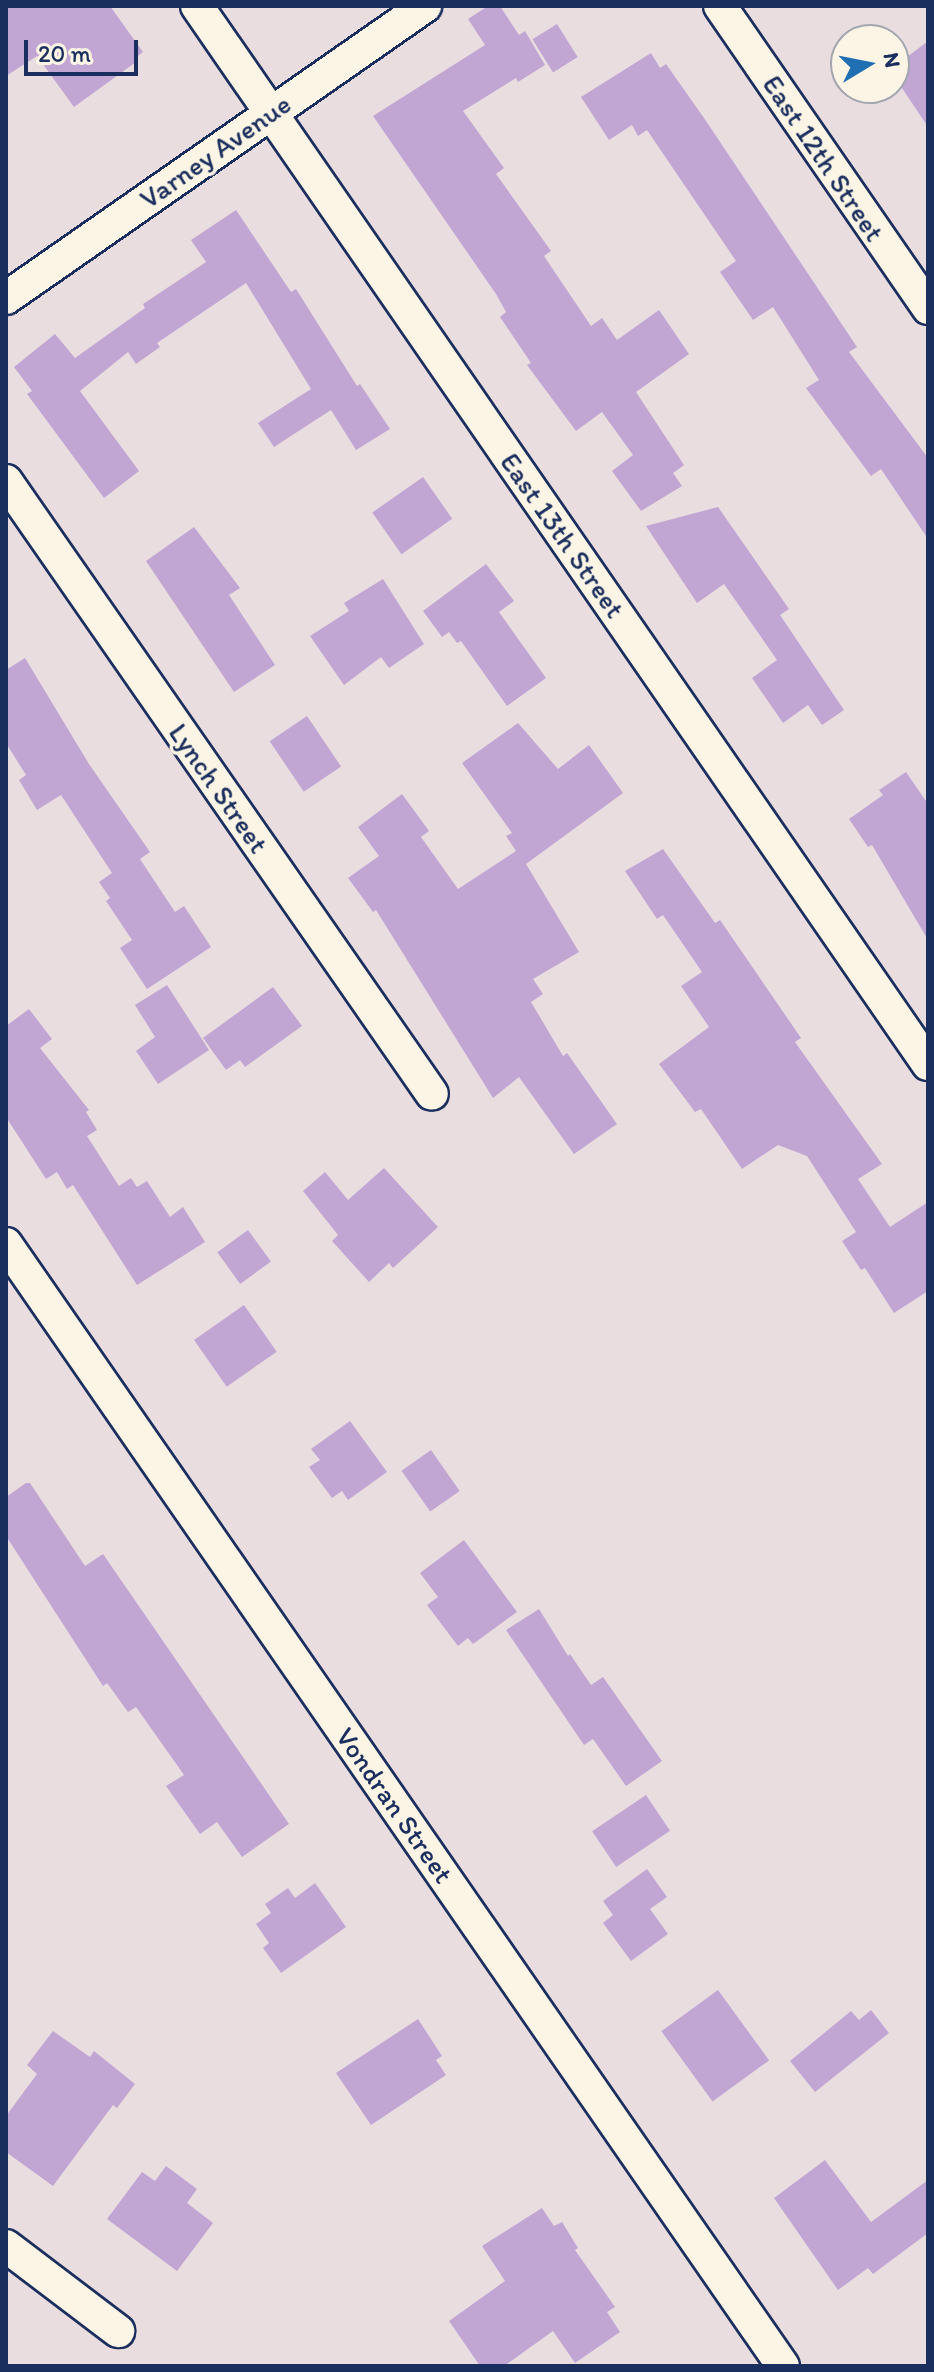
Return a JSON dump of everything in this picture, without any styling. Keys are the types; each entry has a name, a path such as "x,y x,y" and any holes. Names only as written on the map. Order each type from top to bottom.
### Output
{"street":[{"name":"East 13th Street","path":"197,6 928,1064"},
{"name":"Varney Avenue","path":"6,298 425,6"},
{"name":"East 12th Street","path":"720,6 928,308"},
{"name":"Lynch Street","path":"6,481 432,1094"},
{"name":"Vondran Street","path":"6,1244 783,2366"},
{"path":"6,2246 118,2331"}],"building":[{"path":"6,6 110,6 143,52 134,59 136,62 74,107 37,56 6,76"},
{"path":"488,6 500,6 519,35 525,31 545,65 518,82 516,78 463,111 504,168 496,174 551,251 544,256 591,326 602,318 617,340 659,310 689,354 636,392 684,465 673,473 682,486 641,511 612,471 633,455 602,412 576,431 527,365 531,363 500,317 506,312 496,294 373,116 485,45 468,19"},
{"path":"557,24 578,57 553,72 532,39"},
{"path":"928,41 928,127 910,100 910,55"},
{"path":"651,53 660,68 666,64 704,118 857,347 849,352 928,458 928,539 881,469 871,476 806,388 819,380 773,307 753,320 720,272 736,261 647,130 638,136 632,125 609,140 581,97"},
{"path":"236,210 291,292 296,289 357,386 360,384 390,429 356,450 331,410 274,447 258,423 311,389 246,283 157,343 160,347 136,364 128,352 80,391 139,471 104,498 27,394 32,391 14,367 55,334 75,358 145,308 143,304 206,262 191,240"},
{"path":"423,477 452,519 401,554 372,513"},
{"path":"718,507 789,609 780,615 844,710 822,725 808,705 783,723 752,678 777,660 724,584 697,603 646,526"},
{"path":"194,527 240,588 229,595 275,665 234,692 146,561"},
{"path":"486,564 514,601 499,612 546,678 507,706 461,641 457,643 449,632 442,637 423,611"},
{"path":"383,579 424,644 389,668 381,657 344,685 310,636 349,611 344,603"},
{"path":"25,658 89,764 150,852 140,859 175,912 184,906 211,947 147,989 120,948 132,940 106,901 110,898 99,882 112,873 61,795 37,810 19,780 26,775 6,743 6,670"},
{"path":"307,716 341,767 304,792 270,741"},
{"path":"518,723 558,769 589,745 623,793 526,864 579,952 533,979 543,994 531,1002 563,1056 567,1053 617,1124 574,1154 519,1077 493,1098 376,910 373,912 348,878 379,856 358,827 402,794 429,831 421,837 458,889 516,851 506,836 512,833 462,763"},
{"path":"906,772 928,804 928,940 872,845 868,847 849,819 883,795 879,790"},
{"path":"663,849 715,923 720,920 801,1038 795,1042 882,1164 858,1179 890,1227 928,1202 928,1291 894,1313 865,1268 861,1270 842,1241 856,1232 807,1156 778,1145 742,1169 701,1109 695,1112 659,1064 709,1027 681,986 702,972 663,915 657,919 625,871"},
{"path":"167,985 209,1050 158,1084 136,1051 155,1037 135,1005"},
{"path":"273,987 302,1026 245,1067 240,1060 226,1070 203,1038"},
{"path":"29,1009 52,1039 40,1048 89,1110 86,1112 97,1130 87,1136 119,1186 131,1178 137,1187 147,1181 170,1217 183,1207 205,1242 137,1285 73,1185 67,1189 57,1172 46,1179 6,1117 6,1026"},
{"path":"384,1168 438,1227 393,1268 389,1263 369,1282 332,1241 338,1235 303,1191 325,1172 348,1200"},
{"path":"248,1230 271,1262 240,1284 217,1252"},
{"path":"244,1305 277,1352 227,1387 194,1340"},
{"path":"350,1421 387,1472 348,1500 342,1491 332,1498 309,1467 320,1460 311,1449"},
{"path":"431,1450 460,1491 430,1512 402,1471"},
{"path":"30,1483 85,1566 103,1554 289,1824 242,1857 217,1822 200,1834 166,1786 184,1775 136,1707 128,1712 107,1683 103,1686 6,1536 6,1497"},
{"path":"464,1540 517,1612 473,1644 468,1638 458,1646 427,1605 438,1597 420,1573"},
{"path":"539,1609 568,1656 570,1654 591,1685 603,1677 662,1761 626,1786 593,1739 584,1745 506,1630"},
{"path":"646,1795 670,1831 616,1867 592,1831"},
{"path":"647,1869 667,1897 650,1909 668,1934 631,1961 603,1923 613,1915 603,1901"},
{"path":"315,1883 346,1927 281,1973 263,1948 269,1943 256,1924 271,1913 265,1904 288,1888 295,1898"},
{"path":"718,1990 769,2060 713,2102 661,2031"},
{"path":"871,2010 889,2033 815,2092 790,2061 851,2011 859,2020"},
{"path":"418,2019 442,2056 436,2060 446,2075 371,2125 336,2073"},
{"path":"53,2031 90,2057 94,2051 135,2084 117,2108 113,2105 53,2186 6,2152 6,2116 37,2074 27,2065"},
{"path":"825,2160 871,2222 928,2180 928,2233 873,2274 868,2268 838,2290 774,2198"},
{"path":"166,2166 197,2189 187,2203 213,2223 177,2271 107,2219 142,2172 155,2181"},
{"path":"542,2208 554,2226 562,2222 578,2248 575,2250 615,2307 607,2312 620,2332 575,2363 553,2331 504,2366 480,2366 449,2321 505,2281 482,2246"}]}
